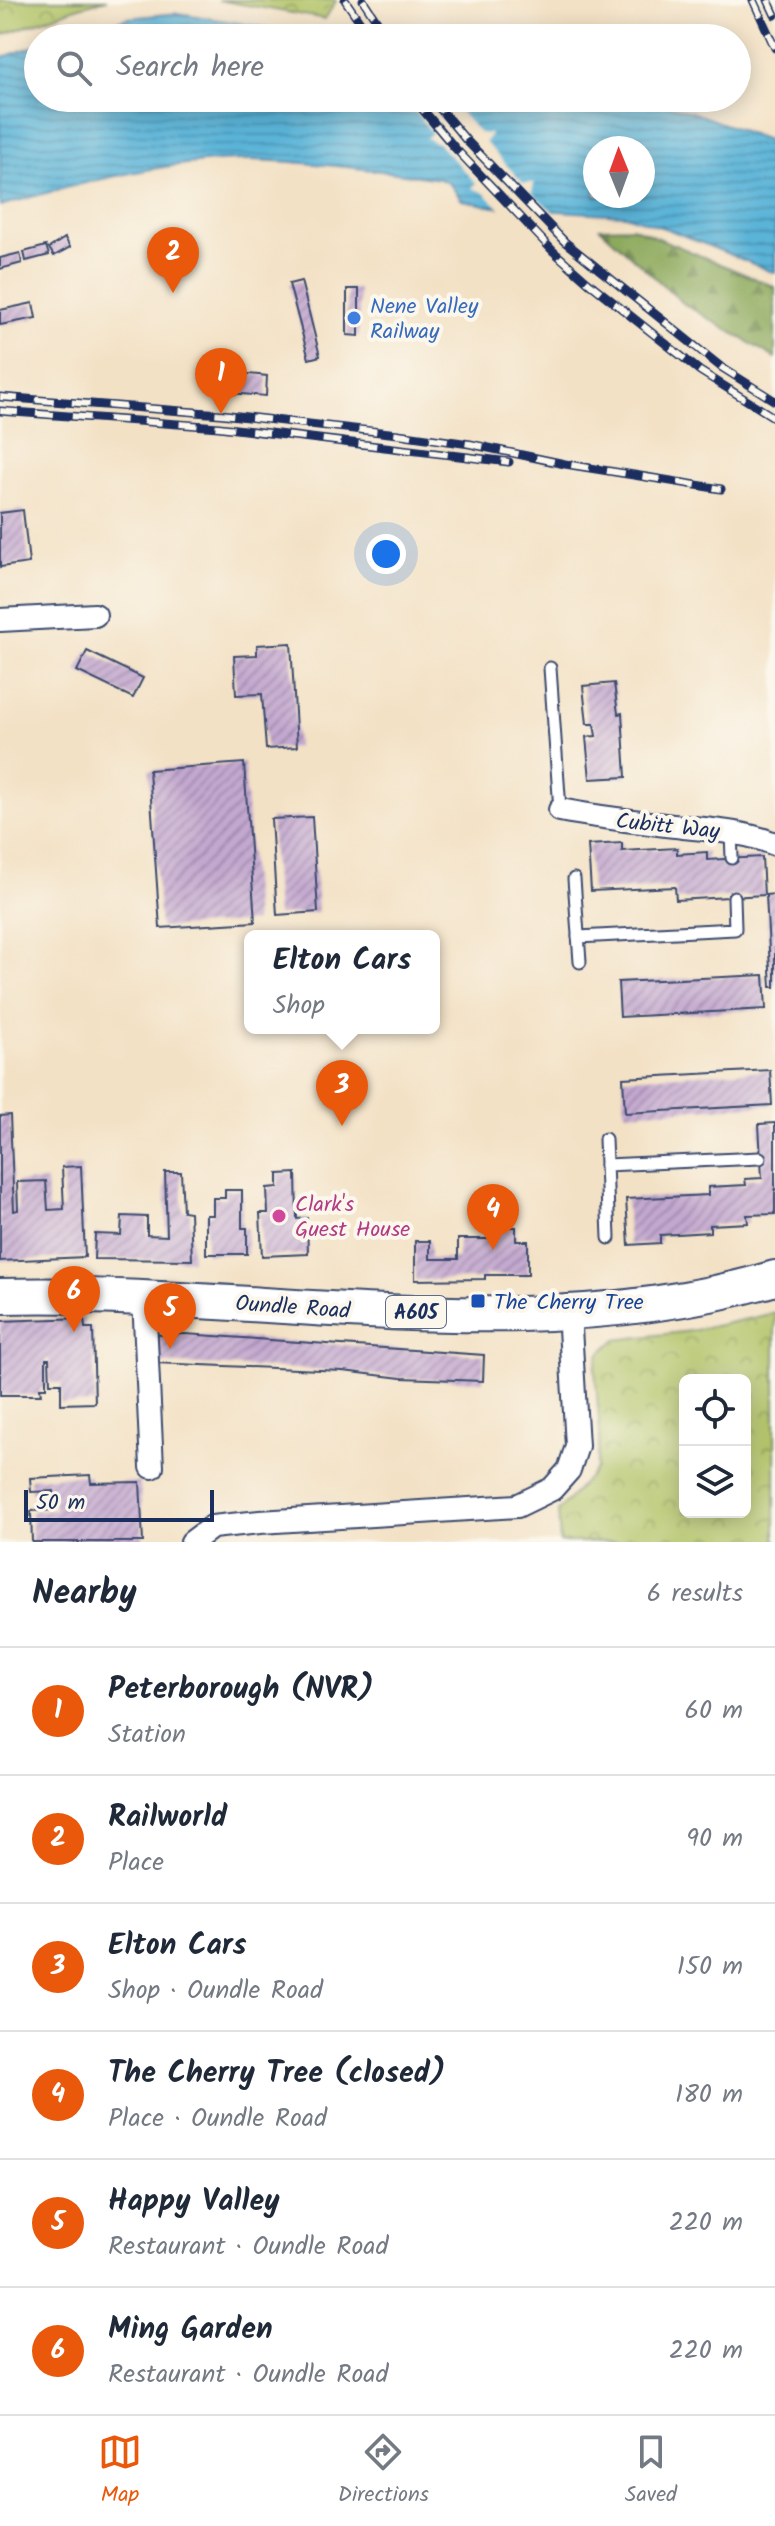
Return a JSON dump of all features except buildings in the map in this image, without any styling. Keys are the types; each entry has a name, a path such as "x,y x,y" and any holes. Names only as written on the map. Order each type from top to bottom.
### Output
{"main road":[{"name":"Oundle Road","path":"0,1296 144,1298 430,1313 569,1311 703,1297 775,1278"}],"street":[{"path":"0,620 95,615"},
{"name":"Cubitt Way","path":"560,810 731,832 775,844"},
{"path":"144,1298 152,1467"},
{"path":"192,1542 212,1527 517,1506 552,1489 569,1470 577,1446 569,1311"}],"lane":[{"path":"550,668 560,810"},
{"path":"731,832 732,858"},
{"path":"574,879 580,962"},
{"path":"578,937 735,929 734,897"},
{"path":"605,1139 609,1238"},
{"path":"606,1165 760,1158"}],"green space":[{"path":"0,0 107,0 33,24 24,24 24,27 0,36"},
{"path":"218,0 336,0 336,1 325,19"},
{"path":"632,227 775,287 775,358 684,304 600,228"},
{"path":"775,1313 775,1542 560,1542 558,1511 596,1469 600,1436 595,1368 600,1353 615,1340 691,1331"}],"water":[{"path":"178,13 244,24 107,24 128,18"},
{"path":"24,50 24,112 692,112 775,143 775,273 625,215 494,207 462,200 449,183 440,179 370,170 222,160 158,168 60,189 0,206 0,58"}],"pier":[{"path":"416,112 460,112 479,133 491,134 485,142 523,183 534,183 532,193 556,214 503,211 483,192 472,188 476,183 438,143 426,138 432,133"}],"railway":[{"path":"345,0 361,24"},
{"path":"363,0 379,24"},
{"path":"753,0 775,48"},
{"path":"768,0 775,15"},
{"path":"425,112 553,251 588,282 700,371 775,418"},
{"path":"443,112 565,242 721,367 775,401"},
{"path":"0,397 221,414 398,434 721,489"},
{"path":"0,411 219,427 509,462"}],"place":[{"name":"Railworld","path":"173,293"},
{"name":"Nene Valley Railway","path":"354,318"},
{"name":"Peterborough (NVR)","path":"221,414"},
{"name":"Elton Cars","path":"342,1126"},
{"name":"Clark's Guest House","path":"279,1216"},
{"name":"The Cherry Tree (closed)","path":"493,1250"},
{"name":"The Cherry Tree","path":"478,1301"},
{"name":"Ming Garden","path":"74,1332"},
{"name":"Happy Valley","path":"170,1349"}]}
